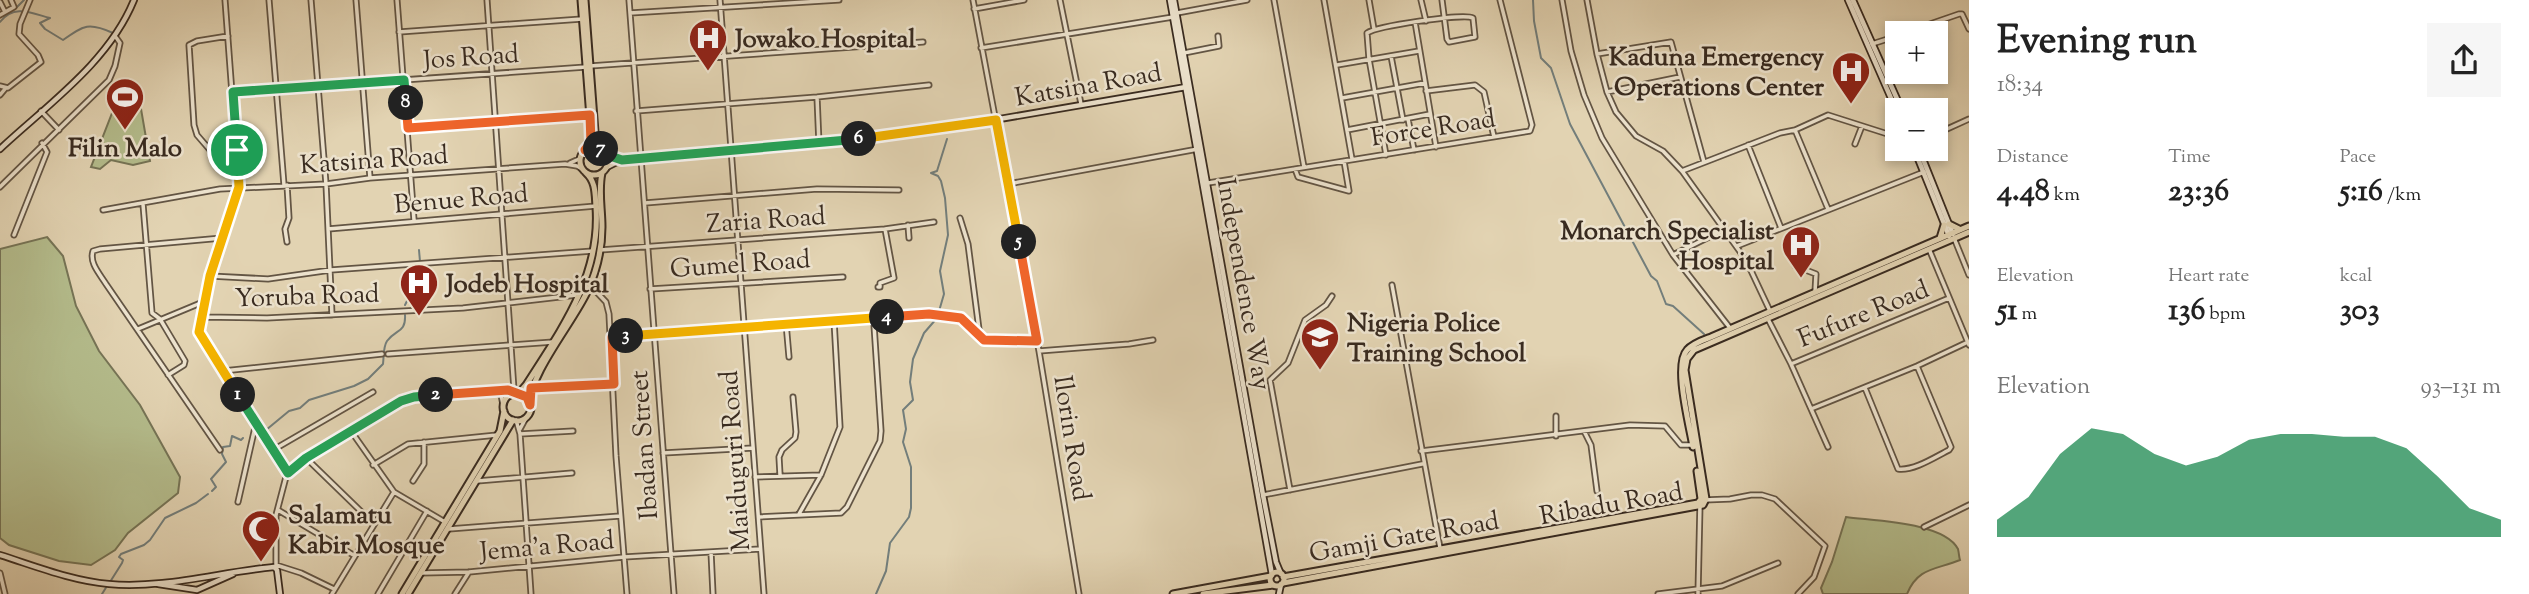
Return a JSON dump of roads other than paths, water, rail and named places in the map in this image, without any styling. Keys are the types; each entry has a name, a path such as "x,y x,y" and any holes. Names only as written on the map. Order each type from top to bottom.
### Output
{"main road":[{"path":"0,149 93,62 115,36 134,0"},
{"path":"402,594 514,420 527,416 531,388 590,285 602,229 600,184 602,173 607,167 595,132 582,19 583,0"},
{"path":"408,594 498,435 504,421 508,396 524,389 580,295 598,251 594,185 580,162 583,152 591,143 583,0"},
{"name":"Independence Way","path":"1172,0 1208,183 1276,562 1279,594"},
{"path":"1848,0 1891,98"},
{"path":"1853,0 1897,98"},
{"name":"Independence Way","path":"1175,15 1271,576"},
{"name":"Katsina Road","path":"607,167 622,160 820,144 940,129 1186,87"},
{"path":"583,152 592,147 604,153"},
{"name":"Katsina Road","path":"604,153 622,160"},
{"path":"1921,161 1926,171"},
{"path":"1923,161 1952,237"},
{"path":"584,171 594,175 602,173"},
{"path":"1947,225 1955,229 1967,229"},
{"path":"1939,239 1947,225"},
{"path":"1701,502 1681,374 1683,355 1692,346 1967,229"},
{"path":"1769,314 1927,247 1939,239 1952,237"},
{"name":"Ribadu Road","path":"1701,502 1685,365 1689,354 1694,350 1732,331"},
{"path":"517,392 527,397 530,405"},
{"path":"504,408 514,420"},
{"name":"Gamji Gate Road","path":"1279,581 1701,502"},
{"path":"1203,594 1475,546"},
{"path":"0,555 51,571 112,584 152,583 276,566 280,594"},
{"path":"152,583 197,590 240,571"},
{"path":"1173,594 1276,573 1279,581"},
{"path":"1271,576 1270,580 1279,581"}],"street":[{"path":"11,0 14,7 25,12"},
{"path":"0,95 2,88 41,62 19,34 20,24 30,0"},
{"path":"225,0 239,187 210,276 199,332 288,473"},
{"path":"269,0 289,218 285,229 287,242"},
{"path":"312,0 326,184 332,314"},
{"path":"356,0 370,178"},
{"path":"397,0 414,220"},
{"path":"394,492 333,592 301,573 276,566 278,510 288,473 306,458 408,398 489,391 517,392 487,0"},
{"name":"Ibadan Street","path":"629,0 674,594"},
{"name":"Maiduguri Road","path":"720,0 764,594"},
{"path":"630,13 839,0"},
{"name":"Ilorin Road","path":"973,0 1039,351 1079,594"},
{"path":"974,9 1024,0"},
{"path":"1060,0 1082,106"},
{"path":"981,48 1068,35 1247,0"},
{"path":"1274,0 1304,167"},
{"path":"1324,0 1352,159"},
{"path":"1369,0 1374,29"},
{"path":"1421,0 1426,21"},
{"path":"1386,155 1368,59 1367,33 1374,29 1415,22 1426,21 1444,19 1471,16 1475,37 1449,42 1444,19 1442,0"},
{"name":"Force Road","path":"1208,183 1532,130 1500,0"},
{"path":"1562,0 1571,51 1584,95 1602,138 1673,254 1732,331"},
{"path":"1587,0 1607,92 1626,127 1636,136 1663,151 1682,171 1746,260 1828,447"},
{"path":"0,2 5,12"},
{"path":"0,15 14,7"},
{"path":"1939,21 1962,14 1969,29"},
{"path":"399,32 582,19"},
{"path":"1415,22 1436,147"},
{"path":"0,187 109,80 120,43 115,36"},
{"path":"228,36 197,41 189,46 192,114 197,135 210,150 237,150"},
{"path":"1184,53 1219,46 1218,36"},
{"path":"1872,44 1885,40"},
{"name":"Jos Road","path":"233,92 923,42"},
{"path":"1597,54 1671,42 1704,162"},
{"path":"1337,65 1419,51"},
{"path":"1391,55 1414,150"},
{"path":"1607,92 1681,77"},
{"path":"1342,98 1425,83"},
{"path":"636,111 929,85"},
{"path":"1426,91 1475,85 1479,87 1484,92 1494,138"},
{"path":"817,97 820,144"},
{"path":"40,111 59,131"},
{"path":"1347,130 1430,114"},
{"path":"408,128 590,115"},
{"path":"1682,171 1780,133 1795,130 1828,115 1885,133"},
{"path":"1948,129 1969,119"},
{"path":"1855,144 1863,126"},
{"path":"1795,130 1828,209"},
{"path":"14,235 47,152 42,143"},
{"path":"1748,145 1781,228"},
{"path":"1008,184 1198,149"},
{"name":"Katsina Road","path":"103,211 239,187 326,184 370,178 565,164 576,161 583,152"},
{"path":"1295,169 1298,177 1309,182 1349,191 1344,161"},
{"name":"Katsina Road","path":"565,164 577,166 584,171"},
{"path":"1737,246 1926,171"},
{"path":"645,203 817,189 899,190"},
{"path":"143,204 152,313 159,319 185,361 184,365 168,375"},
{"name":"Benue Road","path":"328,229 596,206"},
{"path":"960,218 968,244 981,339"},
{"name":"Zaria Road","path":"210,276 268,279 331,270 885,229 934,222"},
{"path":"908,225 909,238"},
{"path":"878,287 880,283 894,278 885,229"},
{"path":"1673,254 1723,230"},
{"path":"1952,237 1969,275"},
{"path":"220,450 106,284 92,262 91,255 93,251 100,249 222,238"},
{"path":"1811,409 1968,344 1927,247"},
{"path":"1795,260 1796,266 1816,274 1815,292"},
{"name":"Gumel Road","path":"650,289 843,277"},
{"path":"590,285 606,302 612,337 620,516 627,594"},
{"path":"1391,285 1440,550"},
{"name":"Yoruba Road","path":"202,317 267,318 509,304 580,295"},
{"path":"1290,489 1270,380 1288,363 1307,317 1326,305 1332,296"},
{"name":"Fufure Road","path":"1791,364 1949,298"},
{"path":"138,328 203,302"},
{"path":"612,337 936,314 965,319 981,339 1037,341"},
{"path":"759,517 841,513 844,510 880,440 874,325 870,318"},
{"path":"799,514 821,475 840,427 834,320"},
{"path":"786,323 789,358"},
{"path":"1039,351 1153,340"},
{"path":"388,354 553,342"},
{"path":"223,371 382,354"},
{"path":"1865,387 1900,470 1924,462 1951,447 1917,366"},
{"path":"531,388 614,384"},
{"path":"489,391 501,395 504,408"},
{"path":"273,450 373,392"},
{"path":"780,475 779,457 782,450 795,438 793,397"},
{"path":"520,433 527,416"},
{"path":"1556,416 1556,436"},
{"path":"514,420 520,433 531,594"},
{"path":"238,502 256,423"},
{"path":"1421,451 1630,425 1660,425 1667,428 1681,445 1693,445"},
{"path":"351,431 394,492 427,511 446,526 620,516"},
{"path":"520,433 573,431"},
{"path":"1584,431 1594,444 1597,491"},
{"path":"373,464 408,444 498,435"},
{"path":"413,481 424,464 424,442"},
{"path":"663,453 753,448"},
{"path":"306,458 374,524"},
{"path":"1263,495 1423,464"},
{"path":"475,481 572,473"},
{"path":"755,477 821,475"},
{"path":"1698,594 1701,502 1762,495 1775,499 1825,546 1814,577 1798,594"},
{"path":"1924,527 1969,505"},
{"path":"278,510 355,556"},
{"path":"378,594 427,511"},
{"name":"Jema'a Road","path":"421,573 469,572 624,557 760,549"},
{"path":"711,552 713,594"},
{"path":"1658,594 1722,586 1778,563"},
{"path":"455,594 469,572"},
{"path":"0,573 5,594"}],"waterway":[{"path":"15,9 24,0"},
{"path":"1533,0 1541,58 1551,68 1570,124 1651,276 1657,281 1666,304 1673,306 1704,334"},
{"path":"0,22 11,13 23,11 50,18 40,23 63,40 76,31 92,26 113,33"},
{"path":"876,594 886,571 890,543 909,517 911,508 911,467 903,442 906,429 903,410 913,400 910,382 913,359 924,333 937,318 944,294 940,271 948,235 945,198 941,181 931,173 937,171 947,139"},
{"path":"405,305 412,291 418,286 421,273 419,250"},
{"path":"263,427 266,430 289,411 300,408 309,400 368,379 383,364 386,343 402,328 405,315"},
{"path":"212,491 216,487 211,479 226,462 222,454 223,447 230,446 232,436 241,440 243,438"},
{"path":"110,582 122,563 123,560 119,557 121,554 144,545 165,518 208,494"},
{"path":"102,594 107,586"}],"place":[{"name":"Jowako Hospital","path":"708,72"},
{"name":"Kaduna Emergency Operations Center","path":"1851,105"},
{"name":"Filin Malo","path":"125,131"},
{"name":"Monarch Specialist Hospital","path":"1801,279"},
{"name":"Jodeb Hospital","path":"419,317"},
{"name":"Nigeria Police Training School","path":"1320,371"},
{"name":"Salamatu Kabir Mosque","path":"261,563"}]}
